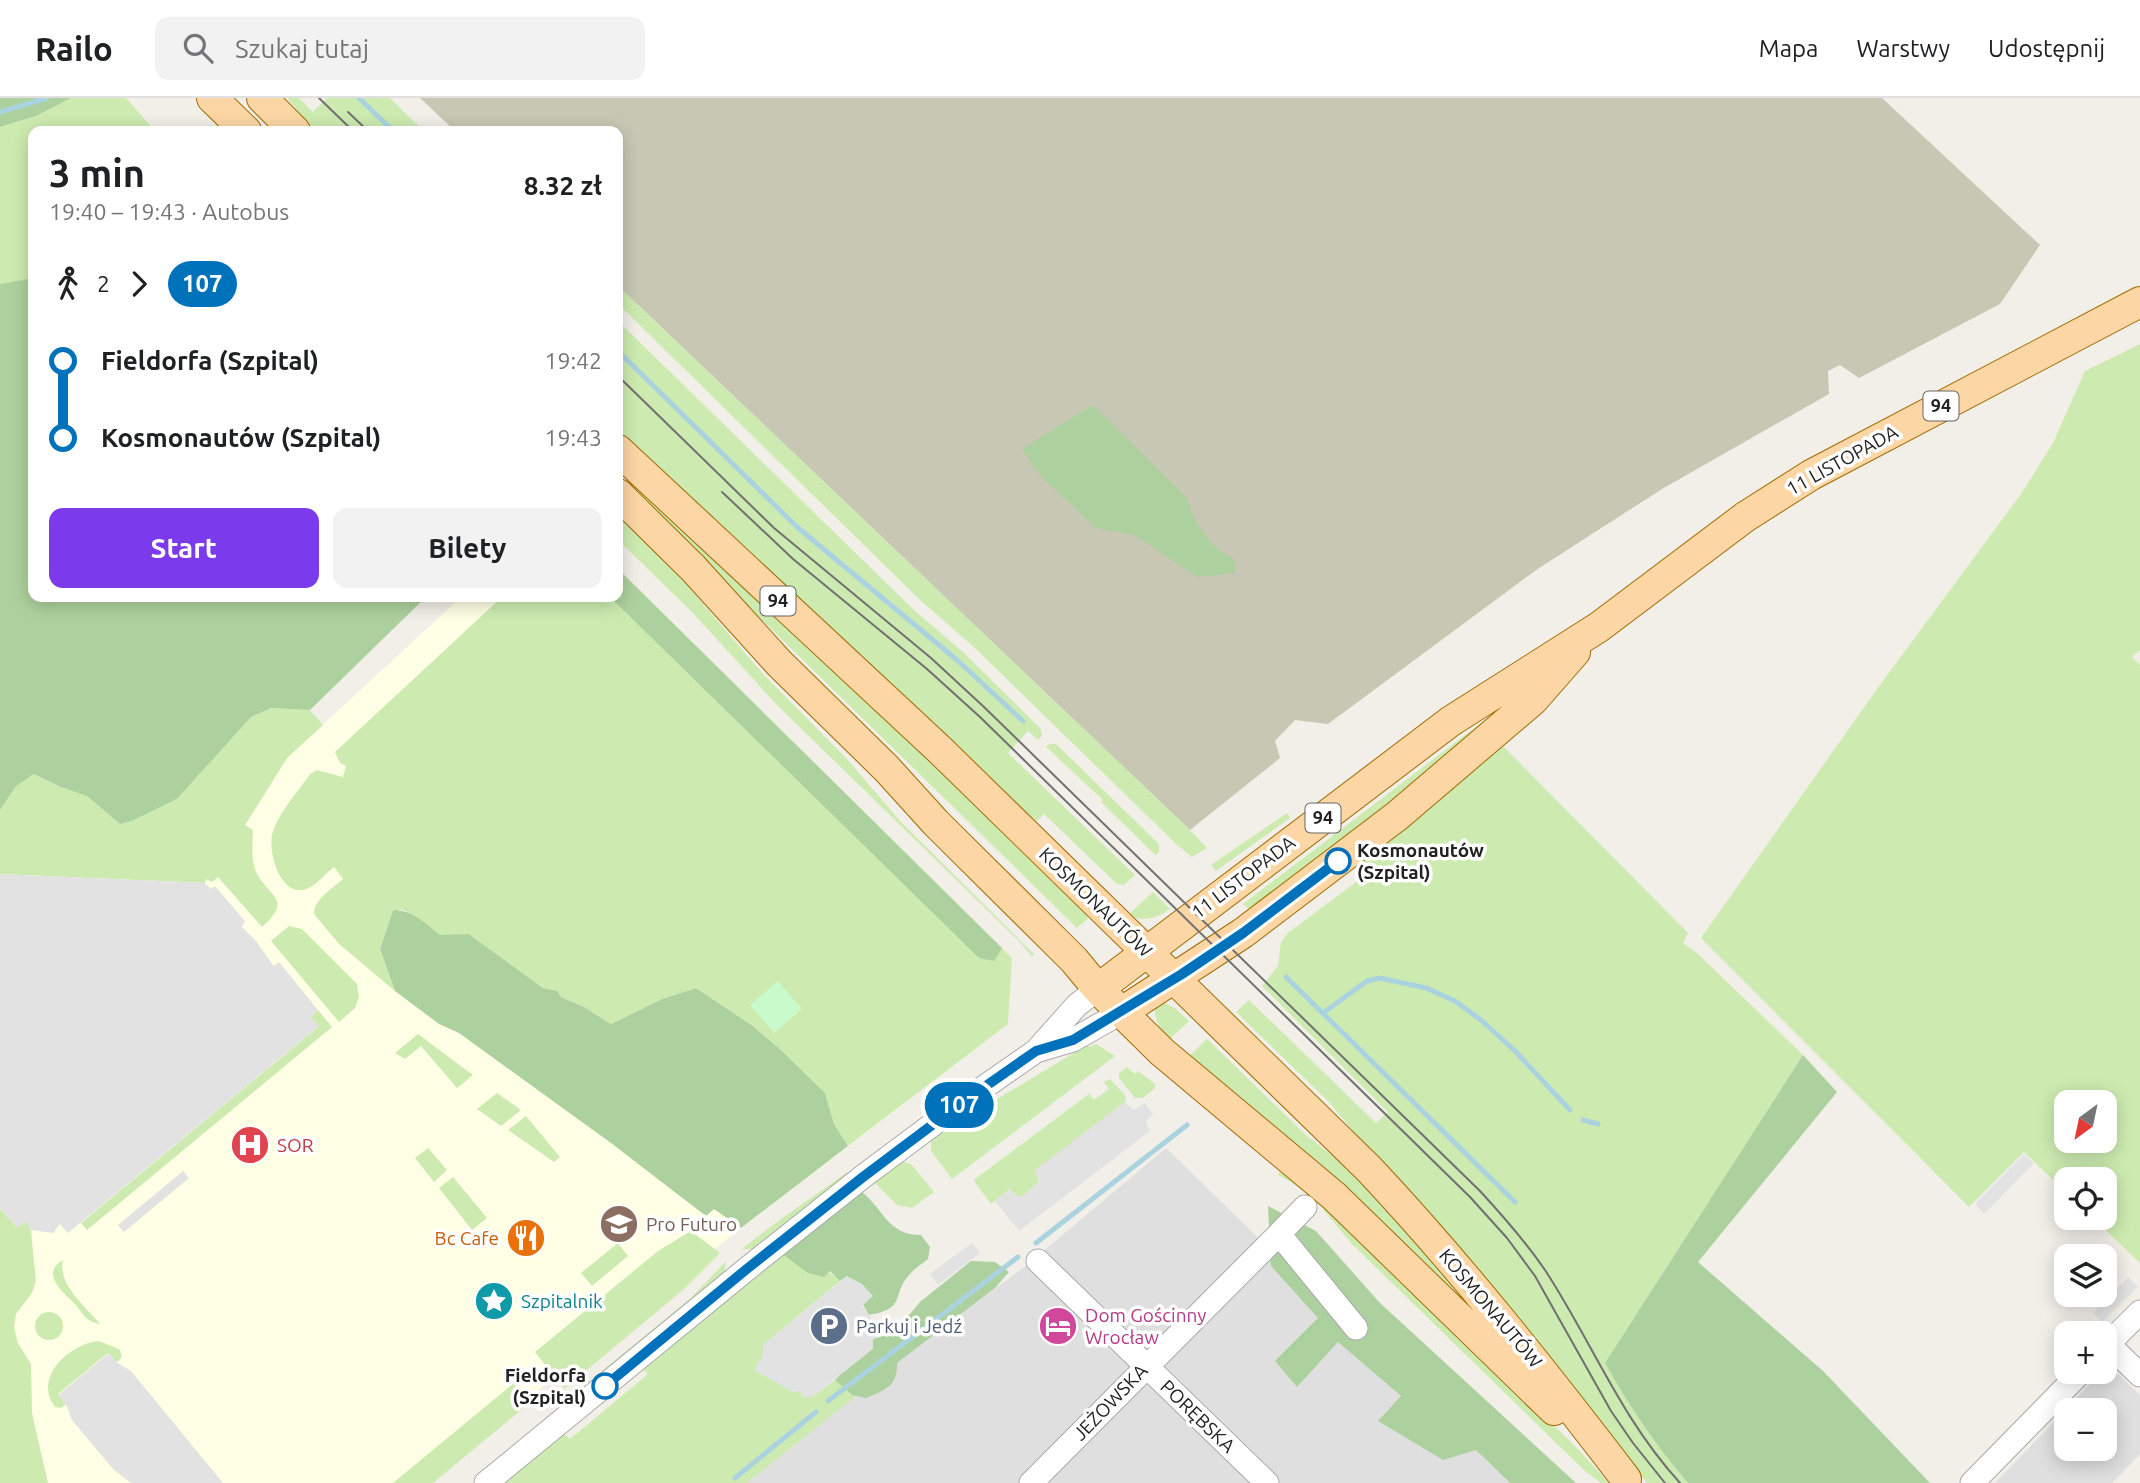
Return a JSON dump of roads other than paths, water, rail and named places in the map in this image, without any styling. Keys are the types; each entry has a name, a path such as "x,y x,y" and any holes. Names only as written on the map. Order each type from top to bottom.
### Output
{"main road":[{"path":"212,98 241,126"},
{"path":"262,98 290,126"},
{"name":"11 LISTOPADA","path":"1098,989 1451,721 1599,626 1745,517 1811,475 2140,302"},
{"name":"KOSMONAUTÓW","path":"623,455 940,750 1369,1168 1411,1213 1541,1367 1628,1481"},
{"name":"KOSMONAUTÓW","path":"623,499 693,568 779,663 1162,1052 1334,1196 1628,1481"},
{"name":"11 LISTOPADA","path":"1122,1012 1243,933 1397,816 1533,700 1599,626"}],"street":[{"path":"486,1483 863,1177 1036,1051 1077,1005 1098,989"},
{"path":"1036,1051 1073,1040 1122,1012"},
{"name":"JEŻOWSKA","path":"1031,1483 1305,1207"},
{"path":"1279,1234 1356,1328"},
{"name":"PORĘBSKA","path":"1038,1261 1267,1483"},
{"path":"2117,1335 2140,1312"},
{"path":"2117,1354 2140,1375"},
{"path":"1972,1483 2069,1384"}],"waterway":[{"path":"0,112 47,98"},
{"path":"359,98 388,126"},
{"path":"623,356 797,527 957,660 1023,721"},
{"path":"1286,977 1515,1202"},
{"path":"1323,1013 1367,981 1380,978 1426,988 1455,1001 1481,1020 1515,1051 1570,1110"},
{"path":"1583,1120 1598,1124"},
{"path":"1036,1243 1187,1125"},
{"path":"828,1401 1018,1257"},
{"path":"735,1478 816,1412"}],"tram line":[{"path":"319,98 348,126"},
{"path":"348,112 363,126"},
{"path":"623,381 774,528 931,658 984,707 1480,1191 1514,1229 1545,1270 1623,1406 1680,1483"},
{"path":"722,492 793,559 927,669 980,717 1470,1197 1507,1238 1535,1276 1611,1411 1665,1483"}],"place":[{"name":"Kosmonautów (Szpital)","path":"1338,861"},
{"name":"SOR","path":"250,1145"},
{"name":"Pro Futuro","path":"619,1224"},
{"name":"Bc Cafe","path":"526,1238"},
{"name":"Szpitalnik","path":"494,1301"},
{"name":"Parkuj i Jedź","path":"829,1326"},
{"name":"Dom Gościnny Wrocław","path":"1058,1326"},
{"name":"Fieldorfa (Szpital)","path":"605,1386"}]}
